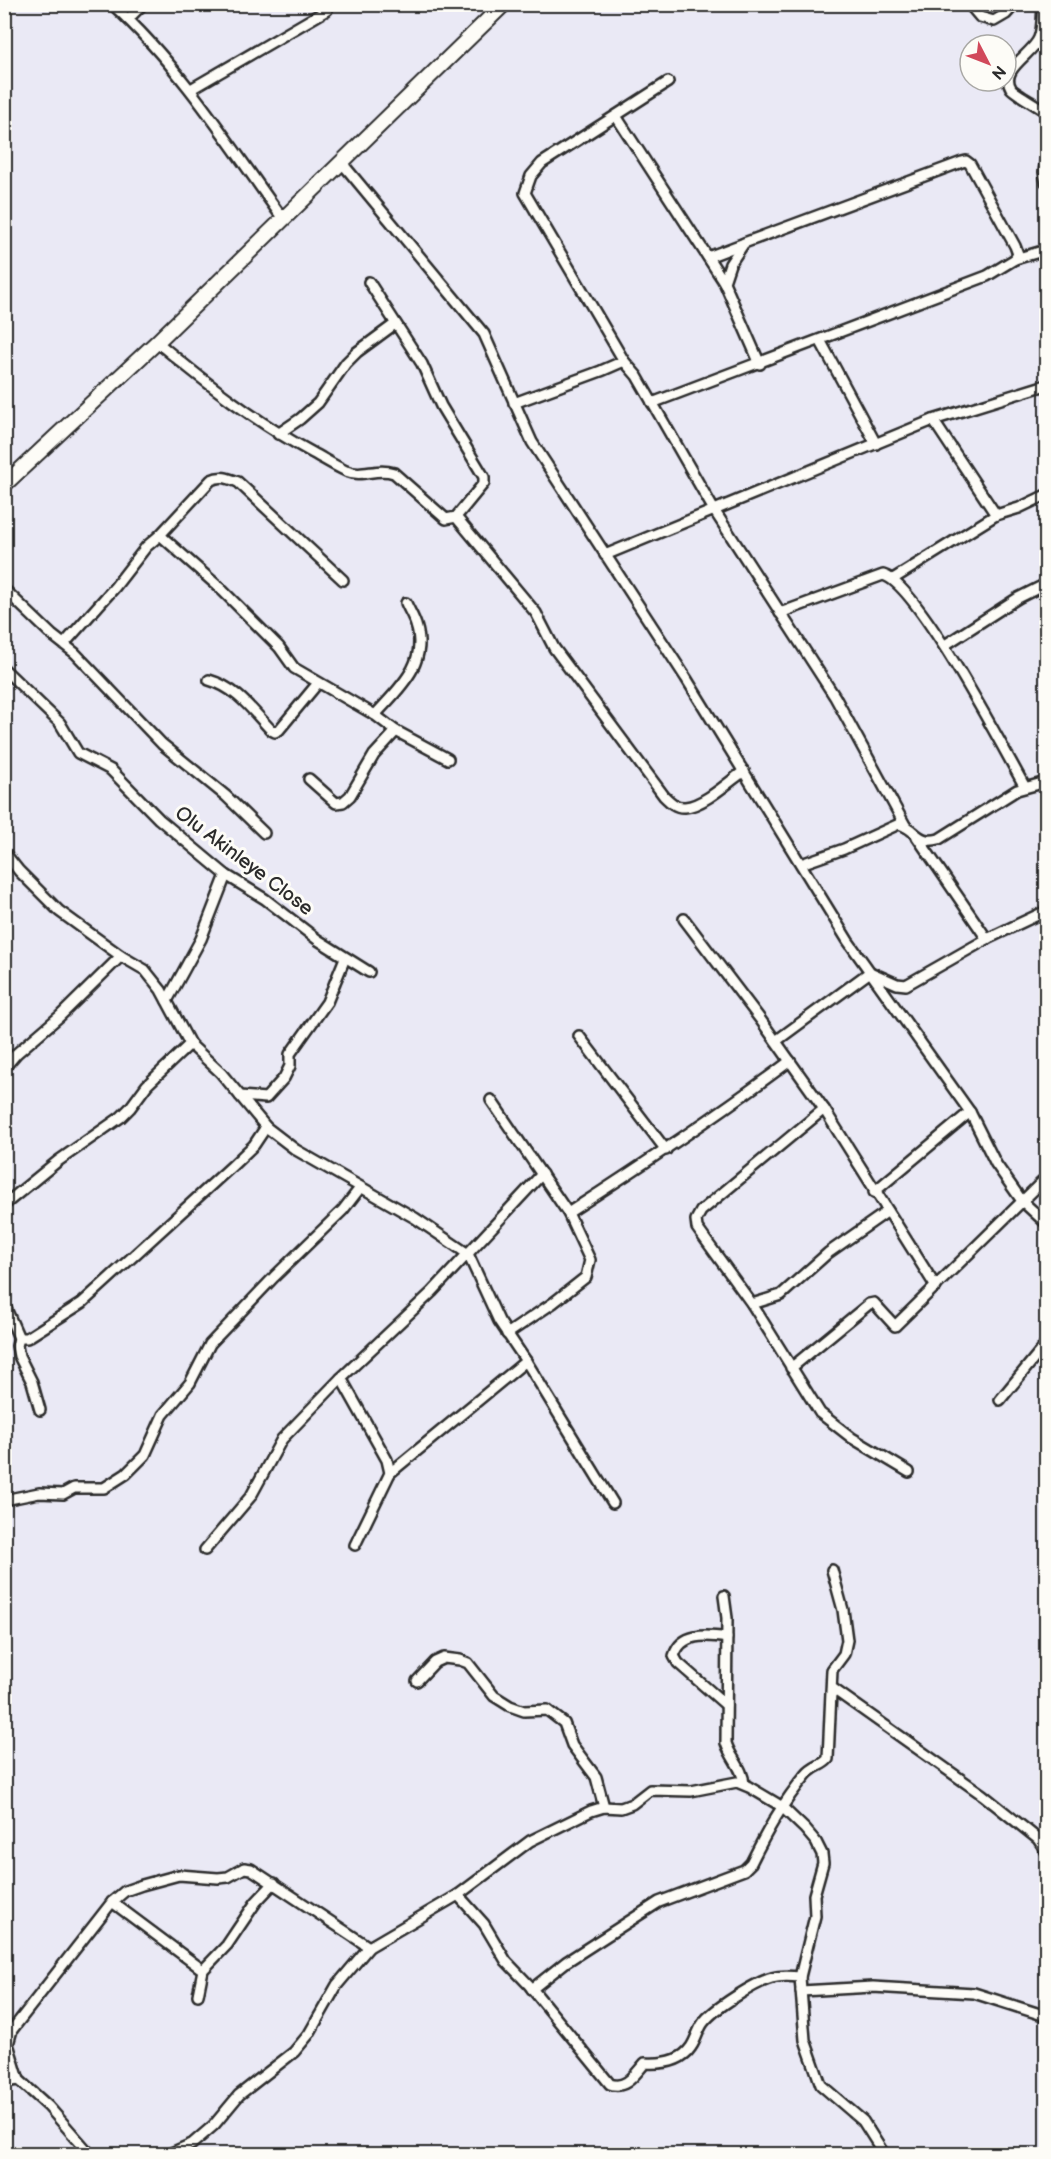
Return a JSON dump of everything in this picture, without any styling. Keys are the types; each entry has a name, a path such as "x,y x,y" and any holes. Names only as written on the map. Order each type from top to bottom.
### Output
{"main road":[{"path":"4,485 157,342 504,4"}],"street":[{"path":"112,4 191,89 283,219"},
{"path":"128,19 143,4"},
{"path":"969,4 980,17 994,21 1006,14 1015,4"},
{"path":"1043,4 1040,38 1024,58 1011,69 1009,79 1010,87 1016,93 1047,112"},
{"path":"191,89 327,10"},
{"path":"668,82 542,163 531,176 525,193 624,361 637,376 714,510 835,697 906,827"},
{"path":"616,116 724,282 760,364"},
{"path":"1047,159 1044,172 1047,182"},
{"path":"708,257 966,161 975,170 1015,246 1018,254 1015,259"},
{"path":"342,163 484,334 532,442 686,678 848,942 970,1112 996,1164 1022,1201 1047,1223"},
{"path":"724,282 730,264 744,243"},
{"path":"652,403 760,364 987,276 1015,259 1047,250"},
{"path":"157,342 278,434 347,472 363,474 384,470 394,473 447,519 456,518 484,483 484,477 441,406 422,364 369,282"},
{"path":"278,434 318,403 346,363 357,352 395,324"},
{"path":"820,340 876,444"},
{"path":"514,403 624,361"},
{"path":"605,555 933,420 1047,385"},
{"path":"933,420 996,516"},
{"path":"64,644 115,587 146,547 211,480 218,476 238,482 343,580"},
{"path":"893,579 996,516 1047,495"},
{"path":"456,518 536,613 554,648 664,796 674,805 684,807 700,802 744,771"},
{"path":"160,535 220,588 279,647 294,668 375,715 396,731 448,759"},
{"path":"780,613 883,575 893,579 945,645 1025,787"},
{"path":"945,645 1018,598 1047,584"},
{"path":"4,589 64,644 162,744 226,796 264,833"},
{"path":"375,715 411,674 419,652 417,626 406,603"},
{"name":"Olu Akinleye Close","path":"4,669 60,723 78,753 111,770 159,819 226,875 265,899 345,958 369,972"},
{"path":"209,681 233,690 275,732 318,683"},
{"path":"309,779 336,803 343,802 350,796 374,755 396,731"},
{"path":"917,837 932,841 947,835 1017,790 1047,782"},
{"path":"801,864 844,849 899,824 917,837 987,939"},
{"path":"5,852 47,901 121,956 145,970 167,1001 190,1044 221,1073 266,1127 296,1150 415,1218 468,1254 507,1334 613,1503"},
{"path":"167,1001 201,939 226,875"},
{"path":"870,972 897,984 906,985 987,939 1047,911"},
{"path":"684,919 824,1109 874,1192 936,1287"},
{"path":"4,1068 17,1053 60,1016 121,956"},
{"path":"240,1096 266,1098 284,1078 290,1066 290,1054 327,1002 345,958"},
{"path":"776,1041 870,972"},
{"path":"579,1036 666,1150"},
{"path":"4,1205 58,1161 121,1117 147,1085 190,1044"},
{"path":"568,1213 666,1150 743,1097 790,1061"},
{"path":"491,1100 568,1213 590,1260 586,1277 507,1334"},
{"path":"824,1109 701,1211 696,1220 697,1228 752,1305 820,1413 852,1438 909,1472"},
{"path":"874,1192 970,1112"},
{"path":"19,1338 27,1338 82,1303 254,1145 266,1127"},
{"path":"205,1550 250,1496 282,1439 468,1254 542,1174"},
{"path":"791,1368 869,1305 874,1303 895,1326 1047,1178"},
{"path":"4,1500 39,1493 63,1494 74,1488 104,1488 126,1474 145,1455 163,1415 190,1383 210,1344 343,1210 360,1188"},
{"path":"752,1305 781,1295 828,1253 888,1211"},
{"path":"4,1304 19,1338 17,1346 19,1356 32,1382 40,1410"},
{"path":"1000,1400 1047,1344"},
{"path":"355,1545 390,1473 526,1362"},
{"path":"341,1378 387,1461 390,1473"},
{"path":"532,1989 566,1962 659,1902 744,1870 751,1863 781,1806 813,1767 825,1763 828,1759 832,1671 844,1654 847,1640 843,1610 832,1570"},
{"path":"724,1596 727,1638 726,1743 729,1754 744,1775 744,1784"},
{"path":"726,1705 678,1663 674,1656 676,1646 689,1638 710,1635 727,1638"},
{"path":"417,1681 435,1662 444,1658 460,1660 468,1663 494,1696 510,1706 524,1711 547,1710 564,1724 572,1745 596,1777 604,1807"},
{"path":"832,1688 983,1795 1038,1839 1047,1851"},
{"path":"169,2154 192,2144 214,2125 238,2095 294,2052 309,2034 337,1985 369,1947 458,1895 530,1841 591,1811 604,1807 621,1808 632,1804 651,1790 691,1791 737,1782 781,1806 816,1842 822,1854 823,1863 814,1895 815,1916 800,1977 805,2040 821,2085 863,2121 884,2154"},
{"path":"90,2154 48,2106 19,2080 8,2044 12,2030 112,1902 125,1891 179,1875 218,1878 228,1877 244,1868 251,1869 369,1947"},
{"path":"198,1995 203,1970 227,1944 256,1902 273,1883"},
{"path":"458,1895 484,1924 506,1961 610,2084 616,2086 624,2085 645,2063 661,2064 675,2060 690,2050 703,2023 745,1990 771,1978 800,1977"},
{"path":"112,1902 203,1970"},
{"path":"801,1991 873,1987 974,1993 1047,2016"},
{"path":"4,2082 19,2080"}]}
